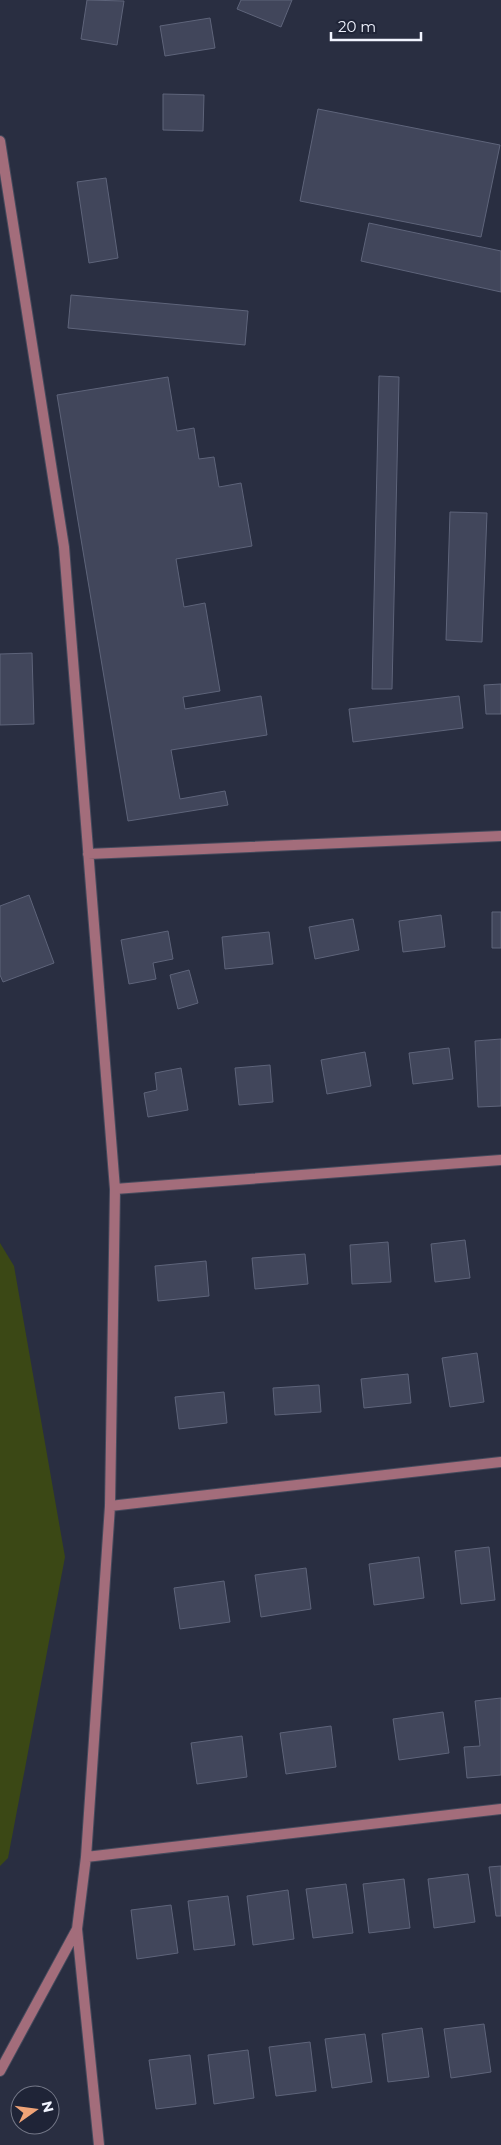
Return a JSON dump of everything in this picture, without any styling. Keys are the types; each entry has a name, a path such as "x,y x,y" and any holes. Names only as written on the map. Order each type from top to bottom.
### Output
{"street":[{"path":"0,141 64,547 115,1189 110,1506 86,1858 77,1929 99,2145"},
{"path":"88,854 501,836"},
{"path":"115,1189 501,1160"},
{"path":"110,1506 501,1462"},
{"path":"86,1858 501,1809"},
{"path":"0,2071 77,1929"}],"green space":[{"path":"0,1243 14,1266 65,1557 8,1858 0,1866"}],"building":[{"path":"87,0 124,1 117,45 81,39"},
{"path":"241,0 292,0 281,27 237,9"},
{"path":"210,18 215,48 165,56 160,26"},
{"path":"163,94 204,95 203,131 163,130"},
{"path":"318,109 500,145 481,237 300,201"},
{"path":"106,178 118,258 89,263 77,182"},
{"path":"369,223 501,251 501,292 361,261"},
{"path":"71,295 248,311 245,345 68,328"},
{"path":"379,376 399,377 392,689 372,689"},
{"path":"168,377 177,431 194,428 199,459 214,457 219,487 241,483 252,546 176,559 184,607 205,603 220,691 183,697 185,709 261,696 267,735 171,750 180,799 225,791 228,805 128,821 57,395"},
{"path":"450,512 487,513 482,642 446,640"},
{"path":"32,653 34,724 0,725 0,654"},
{"path":"501,684 501,714 486,714 484,685"},
{"path":"459,696 463,728 353,742 349,709"},
{"path":"29,895 54,963 3,982 0,975 0,906"},
{"path":"492,912 501,912 501,948 492,948"},
{"path":"441,915 445,947 403,952 399,921"},
{"path":"353,919 359,950 315,959 309,927"},
{"path":"168,931 173,959 153,963 156,979 129,984 121,940"},
{"path":"269,932 273,964 225,969 222,937"},
{"path":"189,970 198,1003 178,1009 170,975"},
{"path":"501,1039 501,1106 478,1107 475,1041"},
{"path":"449,1048 453,1079 413,1084 409,1053"},
{"path":"365,1052 371,1086 327,1094 321,1060"},
{"path":"270,1065 273,1102 239,1105 235,1068"},
{"path":"181,1068 188,1110 148,1117 144,1093 157,1090 155,1073"},
{"path":"465,1240 470,1278 435,1282 431,1244"},
{"path":"388,1242 391,1282 352,1284 350,1245"},
{"path":"305,1254 308,1284 255,1289 252,1258"},
{"path":"206,1261 209,1296 158,1301 155,1266"},
{"path":"477,1353 484,1402 450,1407 442,1358"},
{"path":"408,1374 411,1403 364,1408 361,1379"},
{"path":"319,1385 321,1412 275,1415 273,1388"},
{"path":"224,1392 227,1423 179,1429 175,1397"},
{"path":"489,1547 495,1600 461,1604 455,1551"},
{"path":"419,1557 424,1598 374,1605 369,1564"},
{"path":"306,1568 311,1609 261,1617 255,1575"},
{"path":"224,1581 230,1622 180,1629 174,1588"},
{"path":"501,1698 501,1775 467,1778 464,1747 480,1746 475,1701"},
{"path":"443,1712 449,1753 399,1760 393,1719"},
{"path":"331,1726 336,1767 286,1774 280,1733"},
{"path":"242,1736 247,1777 197,1784 191,1743"},
{"path":"501,1866 501,1916 496,1916 489,1867"},
{"path":"468,1874 475,1922 434,1928 428,1879"},
{"path":"404,1879 410,1928 369,1933 363,1884"},
{"path":"346,1884 353,1933 313,1938 306,1889"},
{"path":"288,1890 294,1939 253,1945 247,1896"},
{"path":"228,1896 235,1945 194,1950 188,1901"},
{"path":"171,1905 178,1953 137,1959 131,1910"},
{"path":"484,2024 491,2072 451,2078 444,2029"},
{"path":"422,2028 429,2077 388,2082 382,2034"},
{"path":"365,2034 372,2082 332,2088 325,2039"},
{"path":"310,2042 316,2091 276,2096 269,2047"},
{"path":"248,2050 254,2098 214,2104 208,2055"},
{"path":"190,2055 196,2104 156,2109 149,2060"}]}
